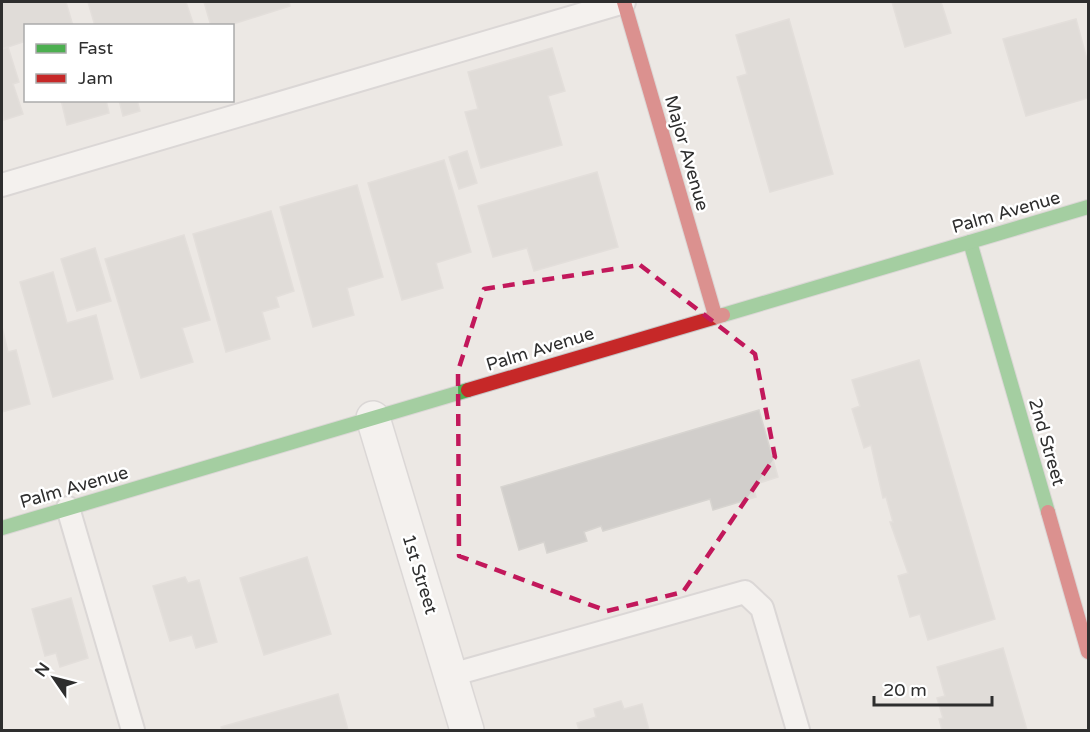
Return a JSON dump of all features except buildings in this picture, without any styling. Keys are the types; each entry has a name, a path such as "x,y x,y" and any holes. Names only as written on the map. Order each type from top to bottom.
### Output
{"street":[{"name":"Major Avenue","path":"624,2 716,315"},
{"name":"Palm Avenue","path":"2,528 716,315 1089,207"},
{"name":"2nd Street","path":"970,242 1089,652"},
{"name":"1st Street","path":"373,418 467,730"}],"lane":[{"path":"2,184 624,2"},
{"path":"68,508 133,730"},
{"path":"451,675 745,592 762,608 798,730"}],"highlighted area":[{"path":"640,265 755,354 775,457 683,592 607,611 459,556 458,371 484,289"}],"traffic: fast":[{"path":"723,315 1088,207"},
{"path":"970,242 1048,512"},
{"path":"2,528 468,390"}],"traffic: jam":[{"path":"624,2 715,315"},
{"path":"468,390 723,315"},
{"path":"1048,512 1088,652"}]}
